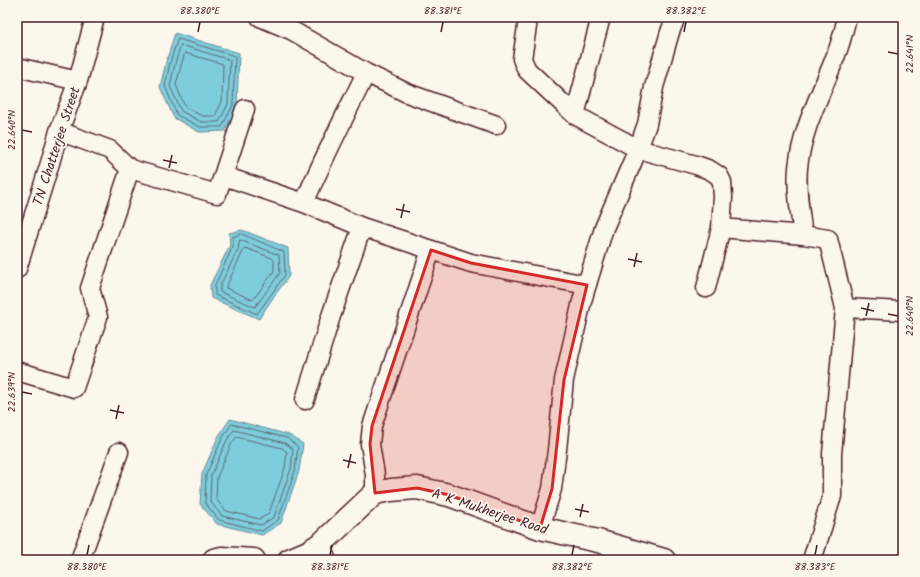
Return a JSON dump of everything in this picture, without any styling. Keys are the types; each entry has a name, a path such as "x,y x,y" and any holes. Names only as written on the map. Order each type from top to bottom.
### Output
{"street":[{"path":"78,81 95,17"},
{"path":"260,17 291,30 366,73 407,93 496,125"},
{"path":"527,17 528,20 522,59 524,64 527,70 575,115 638,149 696,165 710,170 719,176 722,182 723,197 721,228 706,288"},
{"path":"575,115 601,17"},
{"path":"540,528 552,489 558,450 564,380 587,285 604,228 638,149 647,124 654,87 670,32 676,17"},
{"path":"803,235 799,202 798,168 802,144 808,122 837,54 847,17"},
{"name":"TN Chatterjee Street","path":"17,67 78,81 59,131 17,269"},
{"path":"304,203 318,170 366,73"},
{"path":"59,131 110,150 130,169 217,194 245,109"},
{"path":"17,371 74,388 98,317 90,288 130,169"},
{"path":"224,176 304,203 362,227 471,263 587,285"},
{"path":"305,400 331,316 362,227"},
{"path":"721,228 803,235 828,240 845,308 832,454 832,496 812,560"},
{"path":"289,560 310,551 324,551 375,493 375,475 370,444 372,426 431,250"},
{"path":"845,308 903,311"},
{"path":"80,560 119,452"},
{"name":"A K Mukherjee Road","path":"375,493 398,489 417,488 449,495 540,528 598,541 664,560"},
{"path":"214,560 222,558 254,560"}],"highlighted area":[{"path":"431,250 471,263 587,285 564,380 552,489 540,528 449,495 417,488 375,493 370,444 372,426"}],"water":[{"path":"175,33 239,53 237,106 225,131 199,132 174,118 160,87"},
{"path":"242,230 288,248 289,276 259,319 211,298 210,285 230,245 229,233"},
{"path":"230,419 289,435 303,444 299,471 281,523 262,535 217,524 200,504 202,474 218,437"}]}
